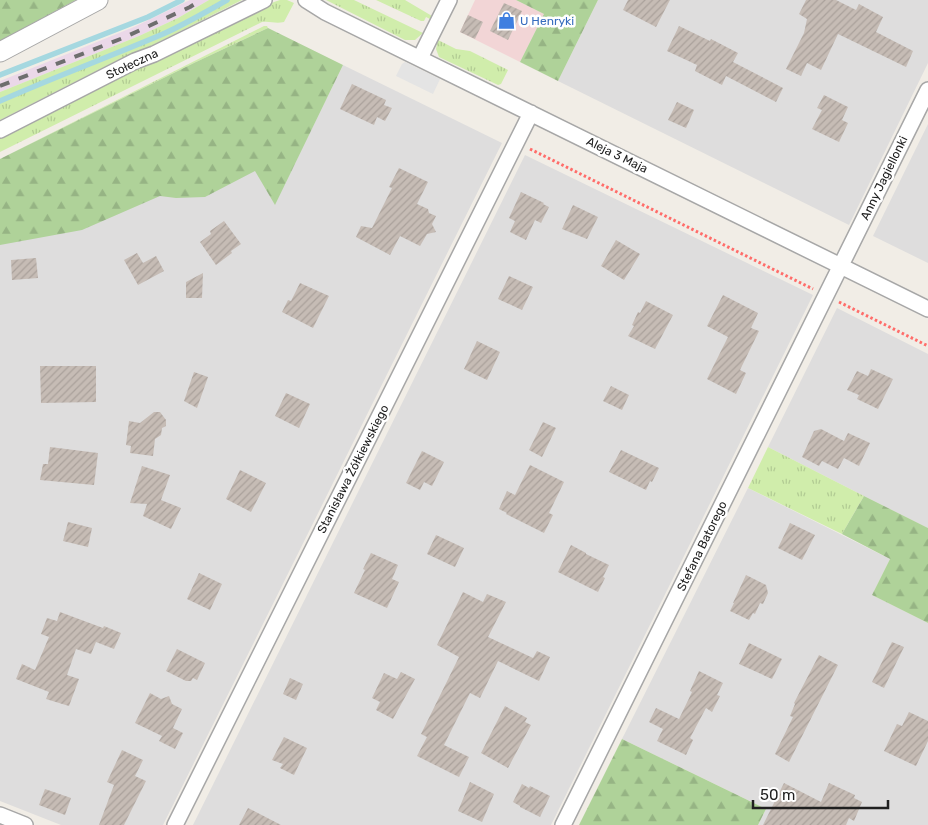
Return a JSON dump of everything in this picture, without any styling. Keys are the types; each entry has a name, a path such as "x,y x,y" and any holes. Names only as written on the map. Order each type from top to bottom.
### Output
{"street":[{"path":"0,52 98,0"},
{"name":"Stołeczna","path":"0,130 135,61 154,54 264,0"},
{"name":"Aleja 3 Maja","path":"306,0 325,12 928,310"},
{"path":"420,58 449,0"},
{"name":"Anny Jagiellonki","path":"840,266 928,90"},
{"name":"Stanisława Żółkiewskiego","path":"175,825 531,113"},
{"name":"Stefana Batorego","path":"563,825 840,266"},
{"path":"0,816 25,825"}],"path":[{"path":"525,147 928,346"}],"shaded area":[{"path":"190,0 209,0 178,18 139,36 0,92 0,81 134,27"},
{"path":"475,0 516,0 544,14 520,62 460,32"},
{"path":"598,0 928,0 928,63 849,225 558,81"},
{"path":"196,62 275,204 343,65 502,143 163,825 61,825 0,801 0,159"},
{"path":"405,62 440,79 433,94 396,76"},
{"path":"928,124 928,263 873,236"},
{"path":"525,155 813,295 551,825 193,825"},
{"path":"837,308 928,354 928,528 768,447"},
{"path":"748,488 890,559 872,595 928,623 928,825 758,825 766,809 622,739"}],"green space":[{"path":"0,0 76,0 0,41"},
{"path":"209,0 242,0 0,120 0,92 139,36 178,18"},
{"path":"280,0 294,3 284,22 262,22 0,152 0,139 132,71 169,56"},
{"path":"326,0 354,0 423,33 415,40 405,40"},
{"path":"376,0 405,0 432,16 430,19 426,17 424,21 421,21"},
{"path":"516,0 598,0 558,81 520,62 544,14"},
{"path":"264,26 268,28 0,159"},
{"path":"268,28 343,65 275,205 255,171 205,197 176,198 160,196 82,230 0,245 0,159"},
{"path":"438,40 456,49 470,51 508,70 501,84 498,85 439,57 436,49"},
{"path":"768,447 864,496 842,534 748,488"},
{"path":"864,496 928,528 928,623 872,595 890,559 842,534"},
{"path":"622,739 766,809 758,825 579,825"}],"building":[{"path":"628,0 670,0 656,27 623,10"},
{"path":"806,0 836,0 856,10 859,4 883,17 876,32 913,51 906,67 838,34 821,70 807,63 801,76 786,69 804,33 807,19 799,14"},
{"name":"U Henryki","path":"504,3 522,11 508,40 490,31"},
{"path":"468,15 483,22 475,39 460,32"},
{"path":"679,26 738,53 733,62 783,88 776,102 726,76 722,85 695,71 697,65 667,51"},
{"path":"352,84 386,100 384,105 392,108 385,121 377,117 374,125 340,109"},
{"path":"824,95 848,107 842,120 848,123 839,142 812,129 822,110 817,108"},
{"path":"677,102 694,110 686,128 668,120"},
{"path":"399,168 428,182 417,204 428,209 429,213 436,216 432,224 436,232 427,234 420,246 400,236 390,255 356,237 361,226 372,228 392,188 389,187"},
{"path":"521,192 549,207 541,223 535,220 526,240 510,232 515,221 509,218"},
{"path":"573,205 598,217 587,239 562,229"},
{"path":"224,221 241,244 216,265 200,242 211,234 210,231"},
{"path":"616,240 640,254 624,280 601,266"},
{"path":"137,253 143,263 156,256 164,271 138,285 124,260"},
{"path":"36,258 38,278 12,280 11,260"},
{"path":"203,273 202,298 186,298 186,282"},
{"path":"509,276 533,287 522,310 498,299"},
{"path":"300,283 329,296 313,328 282,312 288,300 291,301"},
{"path":"723,295 758,313 751,328 759,331 740,370 746,373 736,394 707,379 728,337 707,326"},
{"path":"646,301 673,315 655,349 628,336 634,326 632,325 638,312 640,313"},
{"path":"477,341 500,352 487,380 464,369"},
{"path":"40,366 96,366 96,402 41,403"},
{"path":"871,369 893,379 878,409 857,399 859,395 847,390 857,371 868,376"},
{"path":"194,372 208,377 197,408 184,401"},
{"path":"611,386 629,395 622,410 603,401"},
{"path":"286,393 310,404 299,428 275,416"},
{"path":"154,412 160,412 166,420 166,426 162,428 161,435 155,439 153,456 130,453 131,446 126,445 129,421 140,423"},
{"path":"543,422 556,428 542,457 529,450"},
{"path":"821,429 844,441 848,433 870,443 859,466 844,458 838,469 822,461 819,466 802,457 814,431"},
{"path":"50,447 98,453 94,485 40,480 43,464 48,464"},
{"path":"621,450 659,468 646,490 609,472"},
{"path":"422,451 444,462 432,486 424,482 420,490 406,483"},
{"path":"530,465 564,482 549,513 553,515 544,533 499,509 507,491 515,495"},
{"path":"142,466 170,475 161,500 181,508 171,529 143,516 147,504 130,503"},
{"path":"240,470 266,483 251,512 226,499"},
{"path":"68,522 92,528 88,547 63,541"},
{"path":"790,523 815,535 802,560 778,548"},
{"path":"436,535 464,548 455,567 427,554"},
{"path":"571,545 609,565 598,592 558,572"},
{"path":"371,553 398,565 392,579 399,582 387,608 354,593"},
{"path":"199,573 222,584 210,610 187,599"},
{"path":"746,575 766,585 768,593 763,604 760,603 755,614 753,613 749,620 730,611"},
{"path":"463,592 483,602 487,594 506,602 488,637 533,658 537,651 550,657 539,681 498,661 480,698 470,693 444,745 469,757 459,777 417,756 427,737 421,734 459,657 437,645"},
{"path":"60,612 121,633 114,649 96,642 91,654 76,649 67,675 79,679 69,706 46,699 49,692 16,679 22,664 35,670 49,637 41,634 47,618 57,621"},
{"path":"892,642 904,647 884,688 872,682"},
{"path":"749,643 782,659 772,679 739,664"},
{"path":"177,649 205,663 197,680 193,678 191,681 186,681 166,671"},
{"path":"819,655 838,665 789,762 775,754 793,717 790,716 794,703"},
{"path":"699,671 723,683 717,695 720,696 712,712 706,708 690,738 693,740 686,755 657,741 663,729 649,722 656,708 679,719 692,692 690,691"},
{"path":"401,672 415,679 393,719 376,710 380,702 372,698 384,673 397,679"},
{"path":"290,678 303,684 296,700 283,694"},
{"path":"150,693 161,699 169,696 172,704 182,709 173,728 183,733 175,749 159,741 162,736 135,723"},
{"path":"505,706 527,718 525,722 531,725 508,768 481,753"},
{"path":"909,712 928,721 928,741 916,766 884,751 897,724 902,726"},
{"path":"284,737 307,748 294,775 280,768 283,764 272,760"},
{"path":"122,750 143,760 135,776 146,781 124,825 99,825 114,785 107,782"},
{"path":"470,782 494,794 482,822 458,811"},
{"path":"784,783 821,802 829,783 855,795 854,798 862,802 854,821 849,818 846,825 763,825"},
{"path":"522,784 550,796 540,817 513,802"},
{"path":"45,789 71,798 65,815 39,805"},
{"path":"248,808 281,825 239,825"}],"waterway":[{"path":"0,75 148,17 182,0"},
{"path":"0,101 163,34 227,0"}],"railway":[{"path":"0,86 123,38 201,0"}],"place":[{"name":"U Henryki","path":"506,21"}]}
